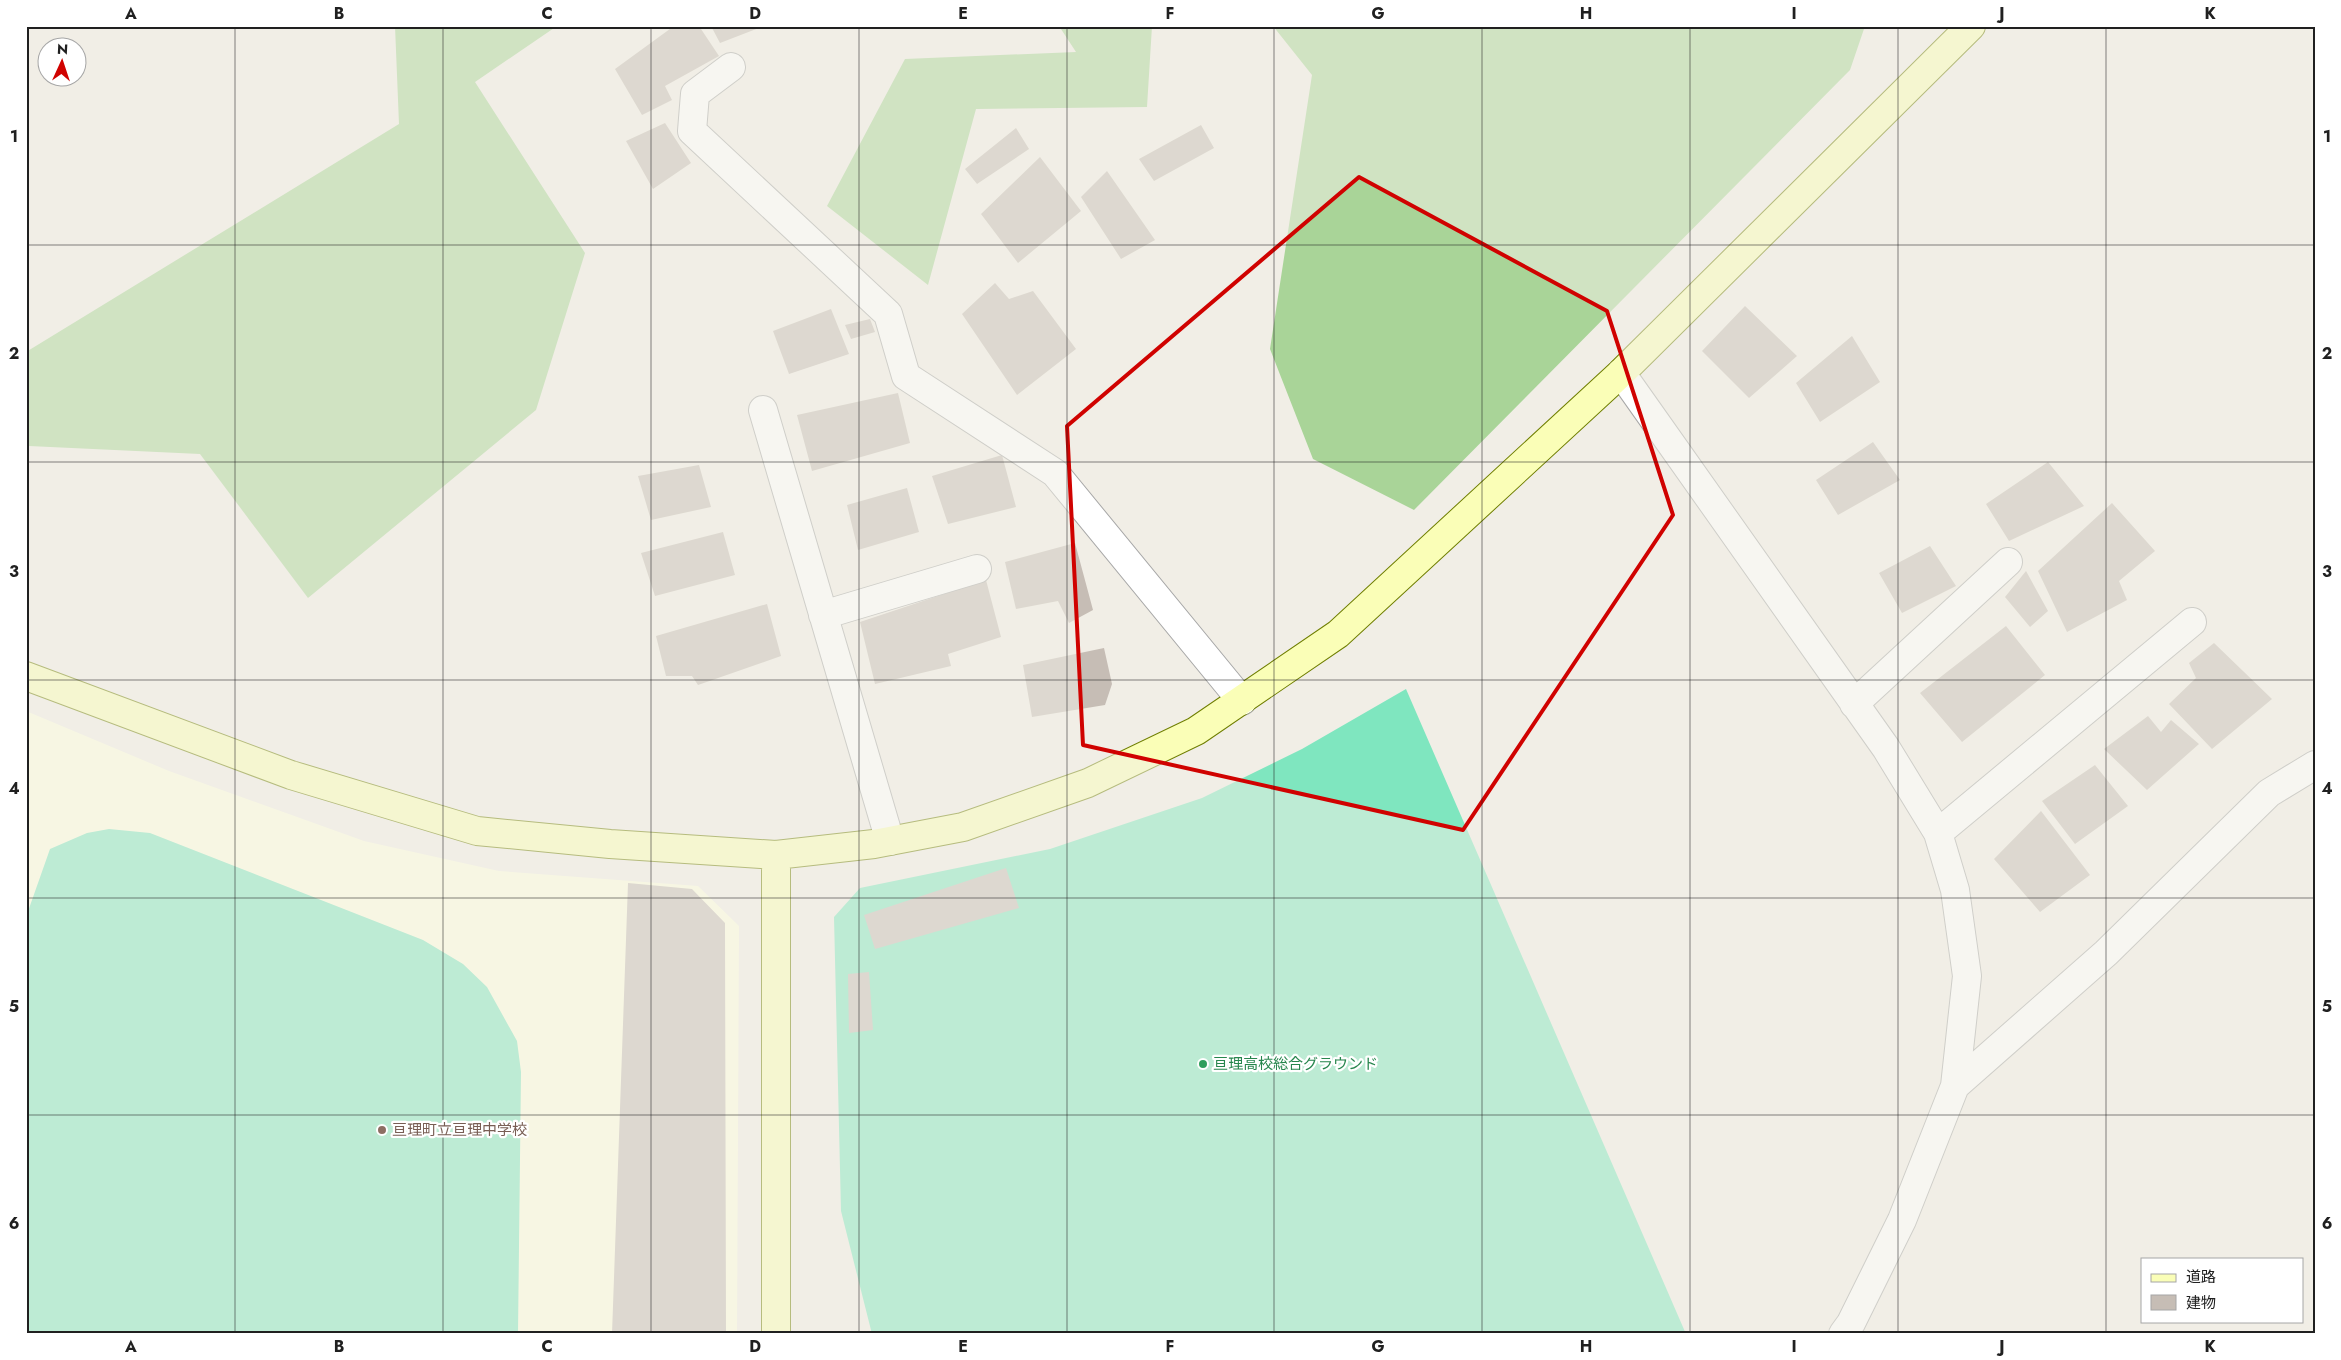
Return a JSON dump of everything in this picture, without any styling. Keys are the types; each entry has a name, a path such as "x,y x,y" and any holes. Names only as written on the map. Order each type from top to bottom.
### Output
{"street":[{"path":"26,676 292,775 477,831 610,844 776,855 890,841 963,827 1088,783 1196,731 1338,634 1621,373 1971,26"},
{"path":"731,67 695,94 692,131 888,314 906,376 1055,473 1242,701"},
{"path":"1621,373 1886,748 1938,833 1956,890 1967,976 1955,1086 1902,1220 1851,1323 1843,1334"},
{"path":"763,410 890,841"},
{"path":"1854,704 2008,562"},
{"path":"824,615 977,570"},
{"path":"1938,833 2192,622"},
{"path":"1955,1086 2106,953 2269,793 2315,766"},
{"path":"776,855 776,1334"}],"highlighted area":[{"path":"1359,177 1607,311 1673,515 1463,830 1083,745 1067,426"}],"shaded area":[{"name":"亘理町立亘理中学校","path":"26,711 169,771 364,841 499,871 698,886 739,926 737,1334 26,1334"}],"green space":[{"path":"395,26 557,26 475,82 585,253 536,410 308,598 200,454 29,446 26,442 26,352 399,124"},
{"path":"1059,26 1152,26 1147,107 976,109 928,285 827,206 905,59 1076,52"},
{"path":"1273,26 1865,26 1850,70 1414,510 1313,459 1270,349 1312,75"},
{"name":"亘理高校総合グラウンド","path":"1406,689 1686,1334 872,1334 841,1211 834,917 860,888 1050,849 1202,798 1302,749"},
{"name":"亘理町立亘理中学校","path":"109,829 150,833 423,940 463,964 487,987 517,1041 521,1072 518,1334 26,1334 26,917 50,849 87,833"}],"building":[{"path":"674,26 699,26 719,56 665,86 672,100 642,115 615,69"},
{"path":"711,26 764,26 720,43"},
{"path":"665,123 691,163 653,189 626,141"},
{"path":"1201,125 1214,148 1154,181 1139,159"},
{"path":"1016,128 1029,149 977,184 965,169"},
{"path":"1040,157 1081,211 1018,263 981,214"},
{"path":"1107,171 1155,240 1121,259 1081,197"},
{"path":"995,283 1009,299 1033,291 1076,349 1017,395 962,314"},
{"path":"1745,306 1797,356 1749,398 1702,351"},
{"path":"831,309 849,354 789,374 773,331"},
{"path":"870,319 875,332 851,339 845,325"},
{"path":"1852,336 1880,382 1820,422 1796,383"},
{"path":"898,393 910,443 812,471 797,415"},
{"path":"1873,442 1900,480 1838,515 1816,480"},
{"path":"1002,455 1016,507 948,524 932,476"},
{"path":"2048,462 2084,506 2009,541 1986,504"},
{"path":"699,465 711,507 651,520 638,476"},
{"path":"907,488 919,532 858,550 847,505"},
{"path":"2112,503 2155,551 2119,581 2127,600 2067,632 2038,571"},
{"path":"723,532 735,575 655,596 641,553"},
{"path":"1075,543 1093,610 1069,623 1058,601 1016,609 1005,562"},
{"path":"1930,546 1956,586 1902,613 1879,573"},
{"path":"2026,571 2048,611 2030,627 2005,597"},
{"path":"986,580 1001,637 948,654 951,666 875,684 860,622"},
{"path":"767,604 781,656 698,685 692,676 666,676 656,636"},
{"path":"2006,626 2045,675 1962,742 1920,693"},
{"path":"2214,643 2272,699 2212,749 2169,704 2196,678 2189,663"},
{"path":"1104,648 1112,684 1105,705 1032,717 1023,665"},
{"path":"2148,716 2161,732 2171,720 2199,744 2147,790 2104,749"},
{"path":"2095,765 2128,806 2075,844 2042,801"},
{"path":"2041,811 2090,875 2040,912 1994,859"},
{"path":"1006,868 1019,908 875,949 864,915"},
{"path":"628,883 692,889 725,923 726,1334 612,1334"},
{"path":"869,972 873,1030 849,1033 848,974"}],"place":[{"name":"亘理高校総合グラウンド","path":"1203,1064"},
{"name":"亘理町立亘理中学校","path":"382,1130"}]}
